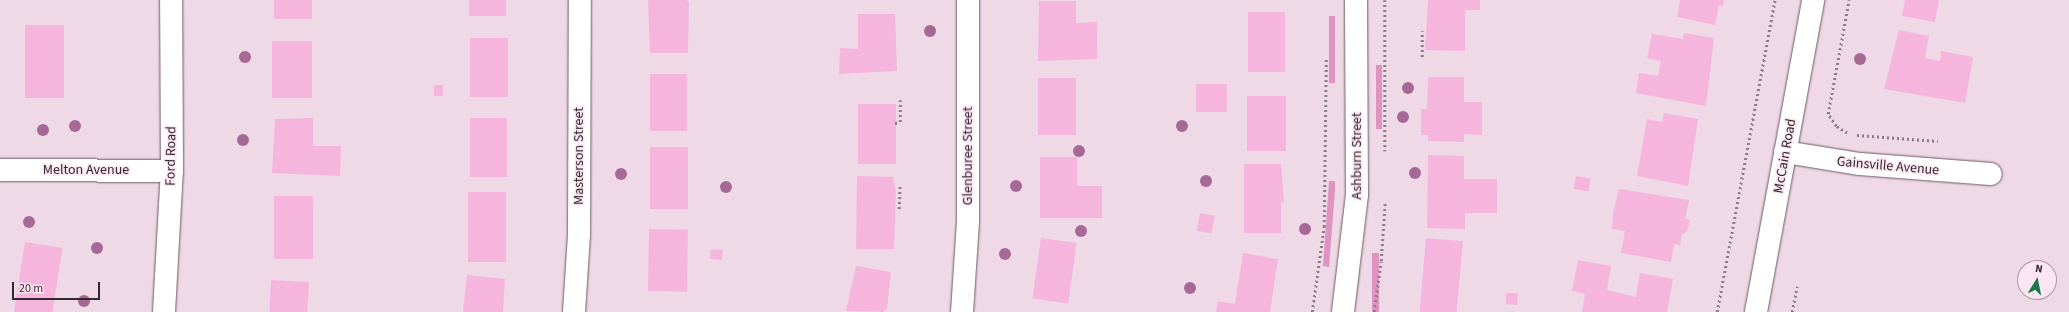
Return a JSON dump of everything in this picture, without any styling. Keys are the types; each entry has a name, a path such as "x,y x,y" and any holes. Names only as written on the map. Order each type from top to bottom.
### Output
{"street":[{"name":"Ford Road","path":"164,312 172,171 171,0"},
{"name":"Masterson Street","path":"574,312 579,234 580,0"},
{"name":"Glenburee Street","path":"962,312 968,222 968,0"},
{"name":"Ashburn Street","path":"1343,312 1357,195 1356,0"},
{"name":"McCain Road","path":"1756,312 1813,0"},
{"name":"Gainsville Avenue","path":"1785,152 1860,164 1991,174"},
{"name":"Melton Avenue","path":"0,170 172,171"}],"path":[{"path":"1717,312 1775,0"},
{"path":"1849,0 1828,114 1831,120 1845,133 1946,142"},
{"path":"1422,31 1422,56"},
{"path":"1312,312 1324,220 1326,59"},
{"path":"895,123 900,122 900,100"},
{"path":"899,209 900,185"},
{"path":"1792,312 1797,286"}],"shaded area":[{"path":"1329,16 1335,16 1335,83 1329,83"},
{"path":"1376,65 1382,65 1382,129 1376,129"},
{"path":"1329,181 1335,181 1335,190 1329,267 1323,266"},
{"path":"1372,253 1379,253 1379,312 1372,312"}],"building":[{"path":"274,0 312,0 312,19 274,19"},
{"path":"469,0 506,0 506,16 469,16"},
{"path":"648,0 687,0 689,3 688,53 650,53"},
{"path":"1428,0 1480,0 1480,10 1465,10 1465,51 1425,50"},
{"path":"1680,0 1724,0 1723,6 1719,5 1715,25 1677,17"},
{"path":"1905,0 1939,0 1935,22 1902,16"},
{"path":"1039,1 1076,1 1076,23 1097,22 1097,59 1038,61"},
{"path":"1248,12 1285,12 1285,72 1248,72"},
{"path":"858,14 895,14 897,71 839,74 840,48 858,49"},
{"path":"25,25 64,25 64,98 25,98"},
{"path":"1899,30 1929,36 1925,58 1940,61 1941,51 1973,57 1965,103 1884,89"},
{"path":"1684,33 1714,38 1706,106 1636,93 1639,73 1658,76 1661,61 1647,58 1652,34 1683,39"},
{"path":"470,38 508,38 508,97 470,97"},
{"path":"272,41 312,41 312,98 272,98"},
{"path":"650,74 687,74 687,131 650,131"},
{"path":"1428,77 1464,77 1464,102 1482,102 1482,135 1464,134 1464,142 1428,141 1428,135 1421,135 1421,109 1427,109"},
{"path":"1038,78 1076,78 1076,135 1038,135"},
{"path":"1196,84 1227,84 1227,112 1196,112"},
{"path":"434,85 443,85 443,96 434,96"},
{"path":"1247,96 1286,96 1286,151 1247,151"},
{"path":"858,104 896,104 896,164 858,164"},
{"path":"1664,113 1698,119 1688,186 1637,176 1647,119 1662,122"},
{"path":"313,118 313,146 341,146 340,176 272,173 275,119"},
{"path":"470,118 507,118 507,177 470,177"},
{"path":"650,147 688,147 688,209 650,209"},
{"path":"1428,155 1464,156 1464,179 1497,179 1497,213 1465,213 1465,229 1427,228"},
{"path":"1040,157 1077,157 1077,186 1102,186 1102,218 1040,218"},
{"path":"1244,164 1281,164 1284,202 1281,202 1281,233 1244,233"},
{"path":"857,176 893,177 896,192 894,249 856,249"},
{"path":"1576,176 1591,179 1588,192 1574,189"},
{"path":"1619,189 1689,200 1685,219 1690,220 1687,232 1682,234 1680,245 1674,244 1671,262 1621,253 1625,231 1612,229 1613,213"},
{"path":"468,192 506,192 506,262 468,262"},
{"path":"274,196 313,196 313,259 274,259"},
{"path":"1200,213 1215,216 1211,234 1197,231"},
{"path":"649,229 688,230 687,292 648,291"},
{"path":"1041,238 1077,243 1068,303 1033,298"},
{"path":"1426,238 1463,241 1457,312 1420,312"},
{"path":"25,242 63,248 52,312 14,312"},
{"path":"711,249 723,250 722,260 710,259"},
{"path":"1243,253 1278,259 1270,312 1216,312 1218,301 1235,304"},
{"path":"1578,260 1611,266 1607,290 1636,297 1640,273 1673,279 1667,312 1582,312 1585,294 1572,291"},
{"path":"856,266 891,272 887,308 883,312 846,311"},
{"path":"467,275 505,279 503,312 463,312"},
{"path":"271,280 309,282 307,312 269,312"},
{"path":"1506,293 1518,293 1517,305 1506,304"}]}
